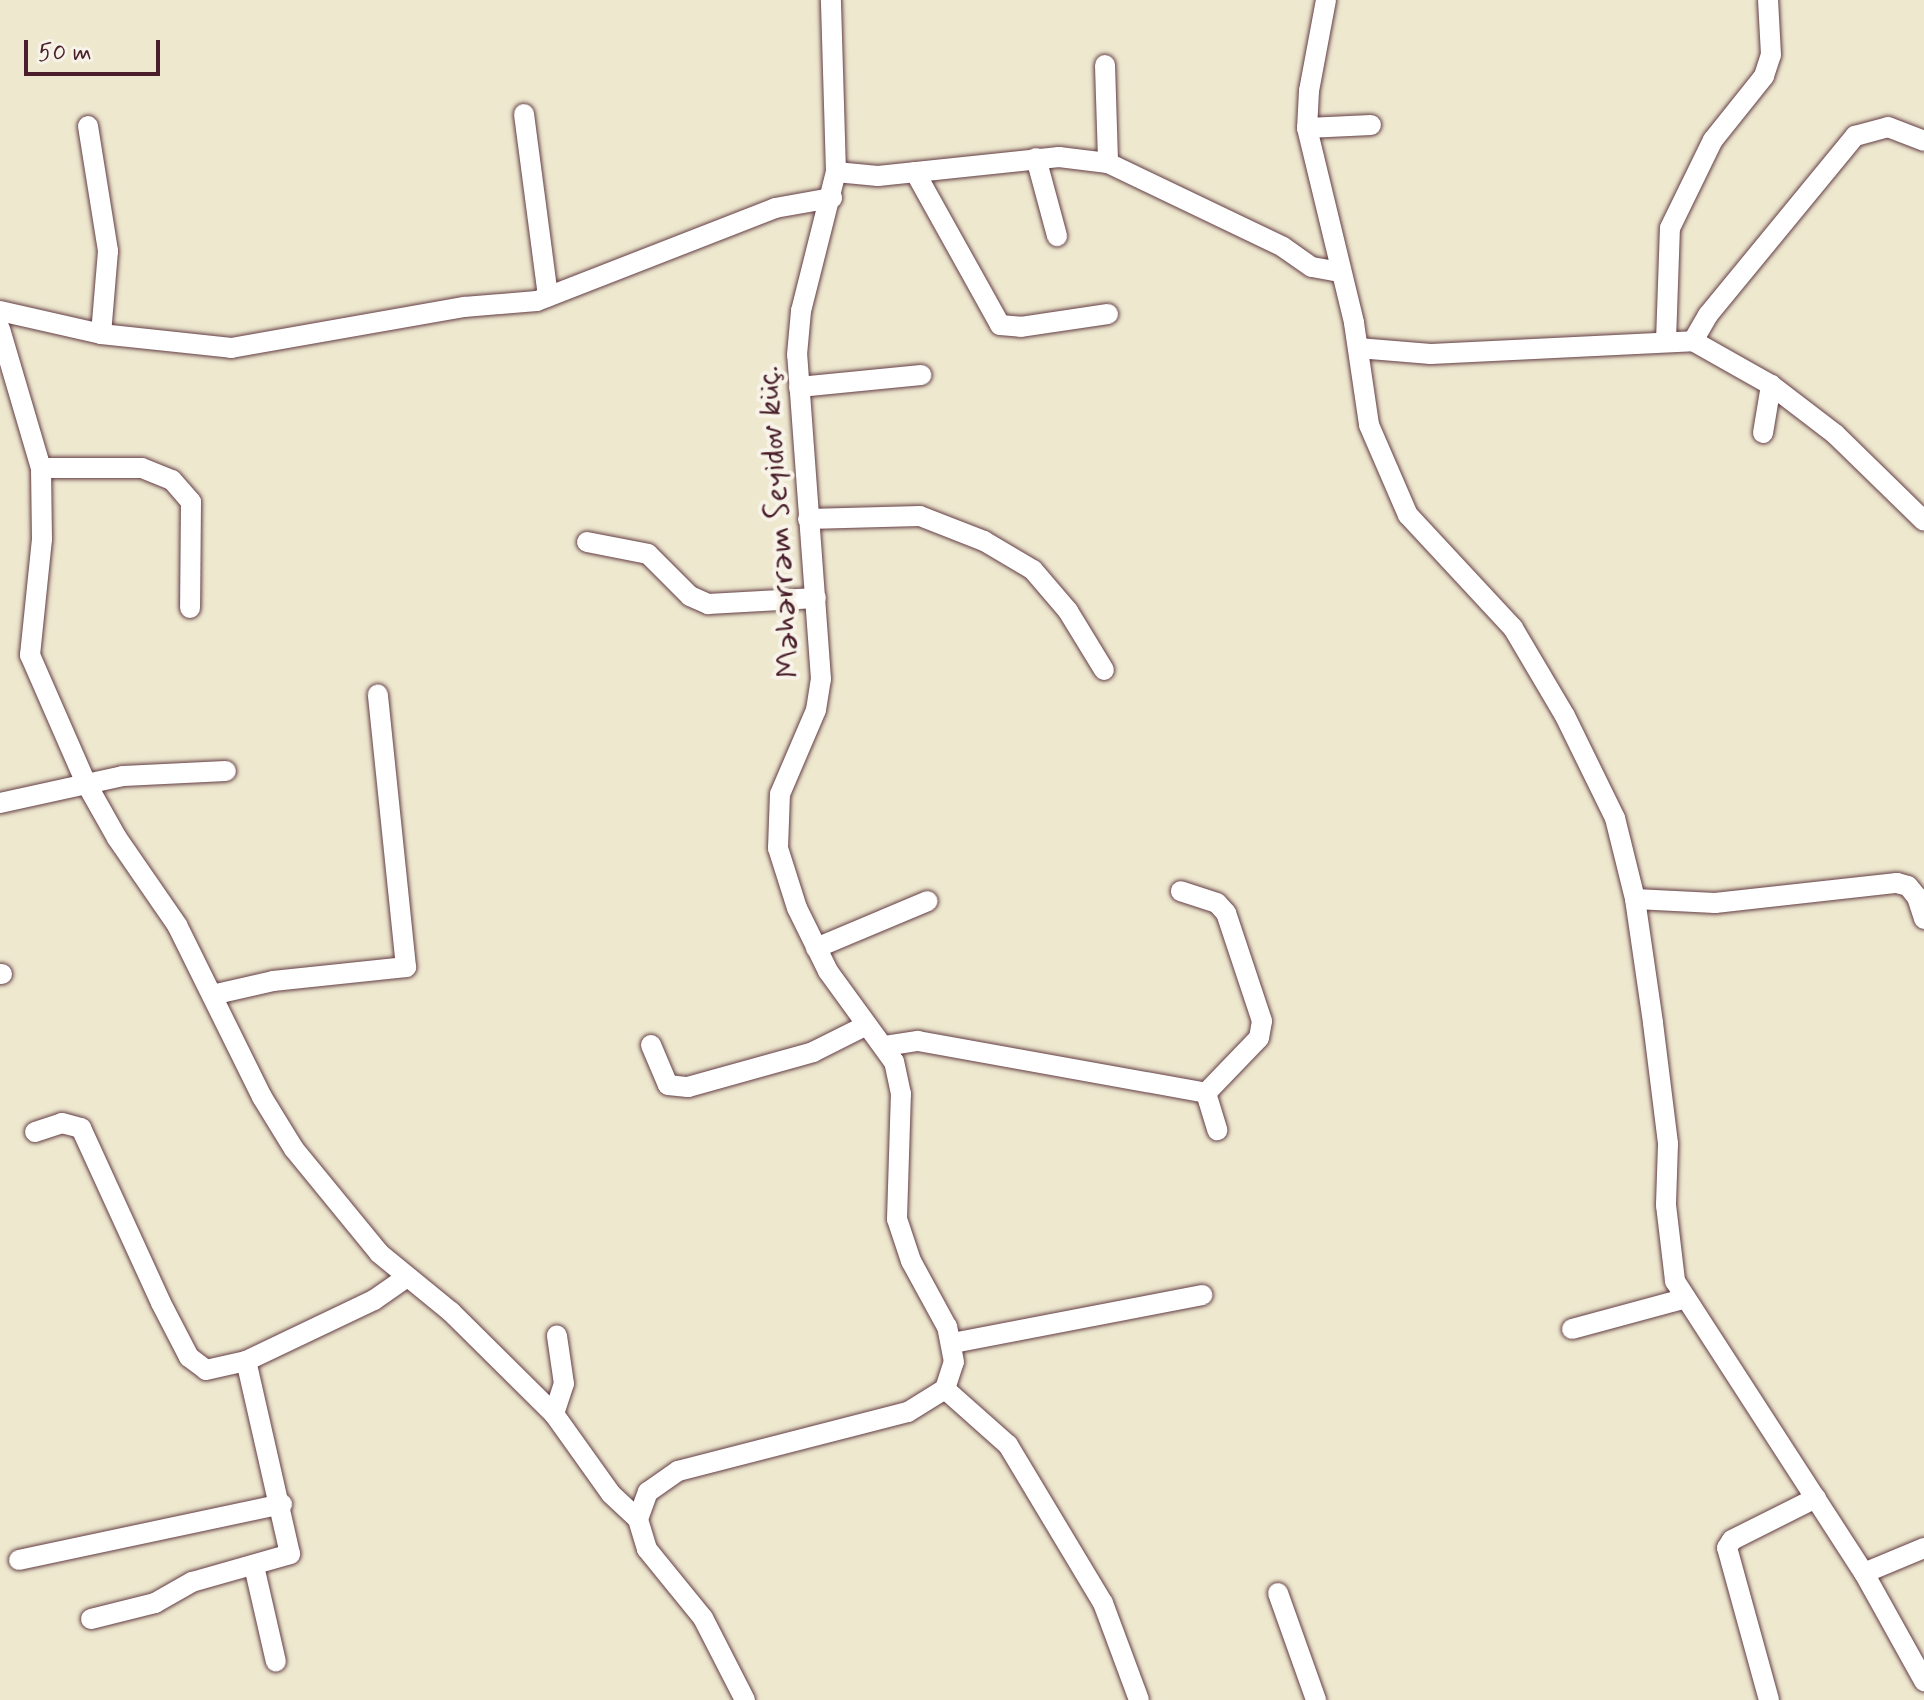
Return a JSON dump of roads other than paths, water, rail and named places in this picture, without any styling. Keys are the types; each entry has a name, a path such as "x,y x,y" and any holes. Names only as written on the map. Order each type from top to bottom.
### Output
{"street":[{"name":"Məhərrəm Seyidov küç.","path":"831,0 836,172 832,198 801,311 799,387 816,598 819,696 780,794 776,828 783,870 816,948 894,1062 901,1094 897,1219 911,1261 953,1343"},
{"path":"1326,0 1309,91 1307,128 1358,348 1369,425 1408,515 1513,628 1594,770 1626,849 1635,899 1666,1132 1670,1256 1683,1299 1864,1573 1924,1681"},
{"path":"1666,341 1670,228 1713,140 1764,76 1771,55 1768,0"},
{"path":"1105,65 1108,163"},
{"path":"524,114 548,296"},
{"path":"1307,128 1371,125"},
{"path":"88,126 108,251 101,334"},
{"path":"1693,341 1708,315 1855,136 1888,127 1924,141"},
{"path":"836,172 915,172 1036,158 1108,163 1255,233 1312,267 1341,272"},
{"path":"1036,158 1057,236"},
{"path":"915,172 1000,325 1021,327 1108,314"},
{"path":"745,1700 703,1618 647,1549 638,1519 611,1494 554,1414 451,1312 405,1278 294,1149 177,925 117,838 86,783 30,655 42,539 41,468 1,319 231,348 548,296 775,208 832,198"},
{"path":"1358,348 1431,354 1693,341 1771,385 1835,434 1924,521"},
{"path":"799,387 921,375"},
{"path":"1763,433 1771,385"},
{"path":"41,468 142,468 172,480 191,502 190,608"},
{"path":"808,519 920,516 984,541 1033,570 1068,611 1104,670"},
{"path":"587,542 648,554 690,596 708,604 816,598"},
{"path":"212,995 273,981 406,967 378,694"},
{"path":"0,803 123,776 226,771"},
{"path":"1635,899 1715,903 1897,883 1908,886 1917,897 1924,919"},
{"path":"1181,891 1217,903 1226,913 1262,1021 1259,1038 1206,1093"},
{"path":"816,948 928,901"},
{"path":"651,1045 668,1085 688,1087 813,1052 867,1025"},
{"path":"885,1046 918,1041 1206,1093"},
{"path":"1206,1093 1217,1130"},
{"path":"35,1132 62,1123 81,1128 189,1357 206,1370 246,1361 374,1300 405,1278"},
{"path":"638,1519 648,1492 678,1471 908,1412 945,1389 953,1375 953,1343 1202,1295"},
{"path":"1572,1329 1683,1299"},
{"path":"554,1414 564,1384 557,1336"},
{"path":"91,1619 155,1603 192,1582 290,1554 282,1504 246,1361"},
{"path":"945,1389 1008,1445 1103,1603 1139,1700"},
{"path":"1769,1700 1727,1548 1732,1540 1816,1498"},
{"path":"19,1560 282,1504"},
{"path":"1864,1573 1924,1548"},
{"path":"254,1566 276,1662"},
{"path":"1278,1593 1316,1700"}]}
